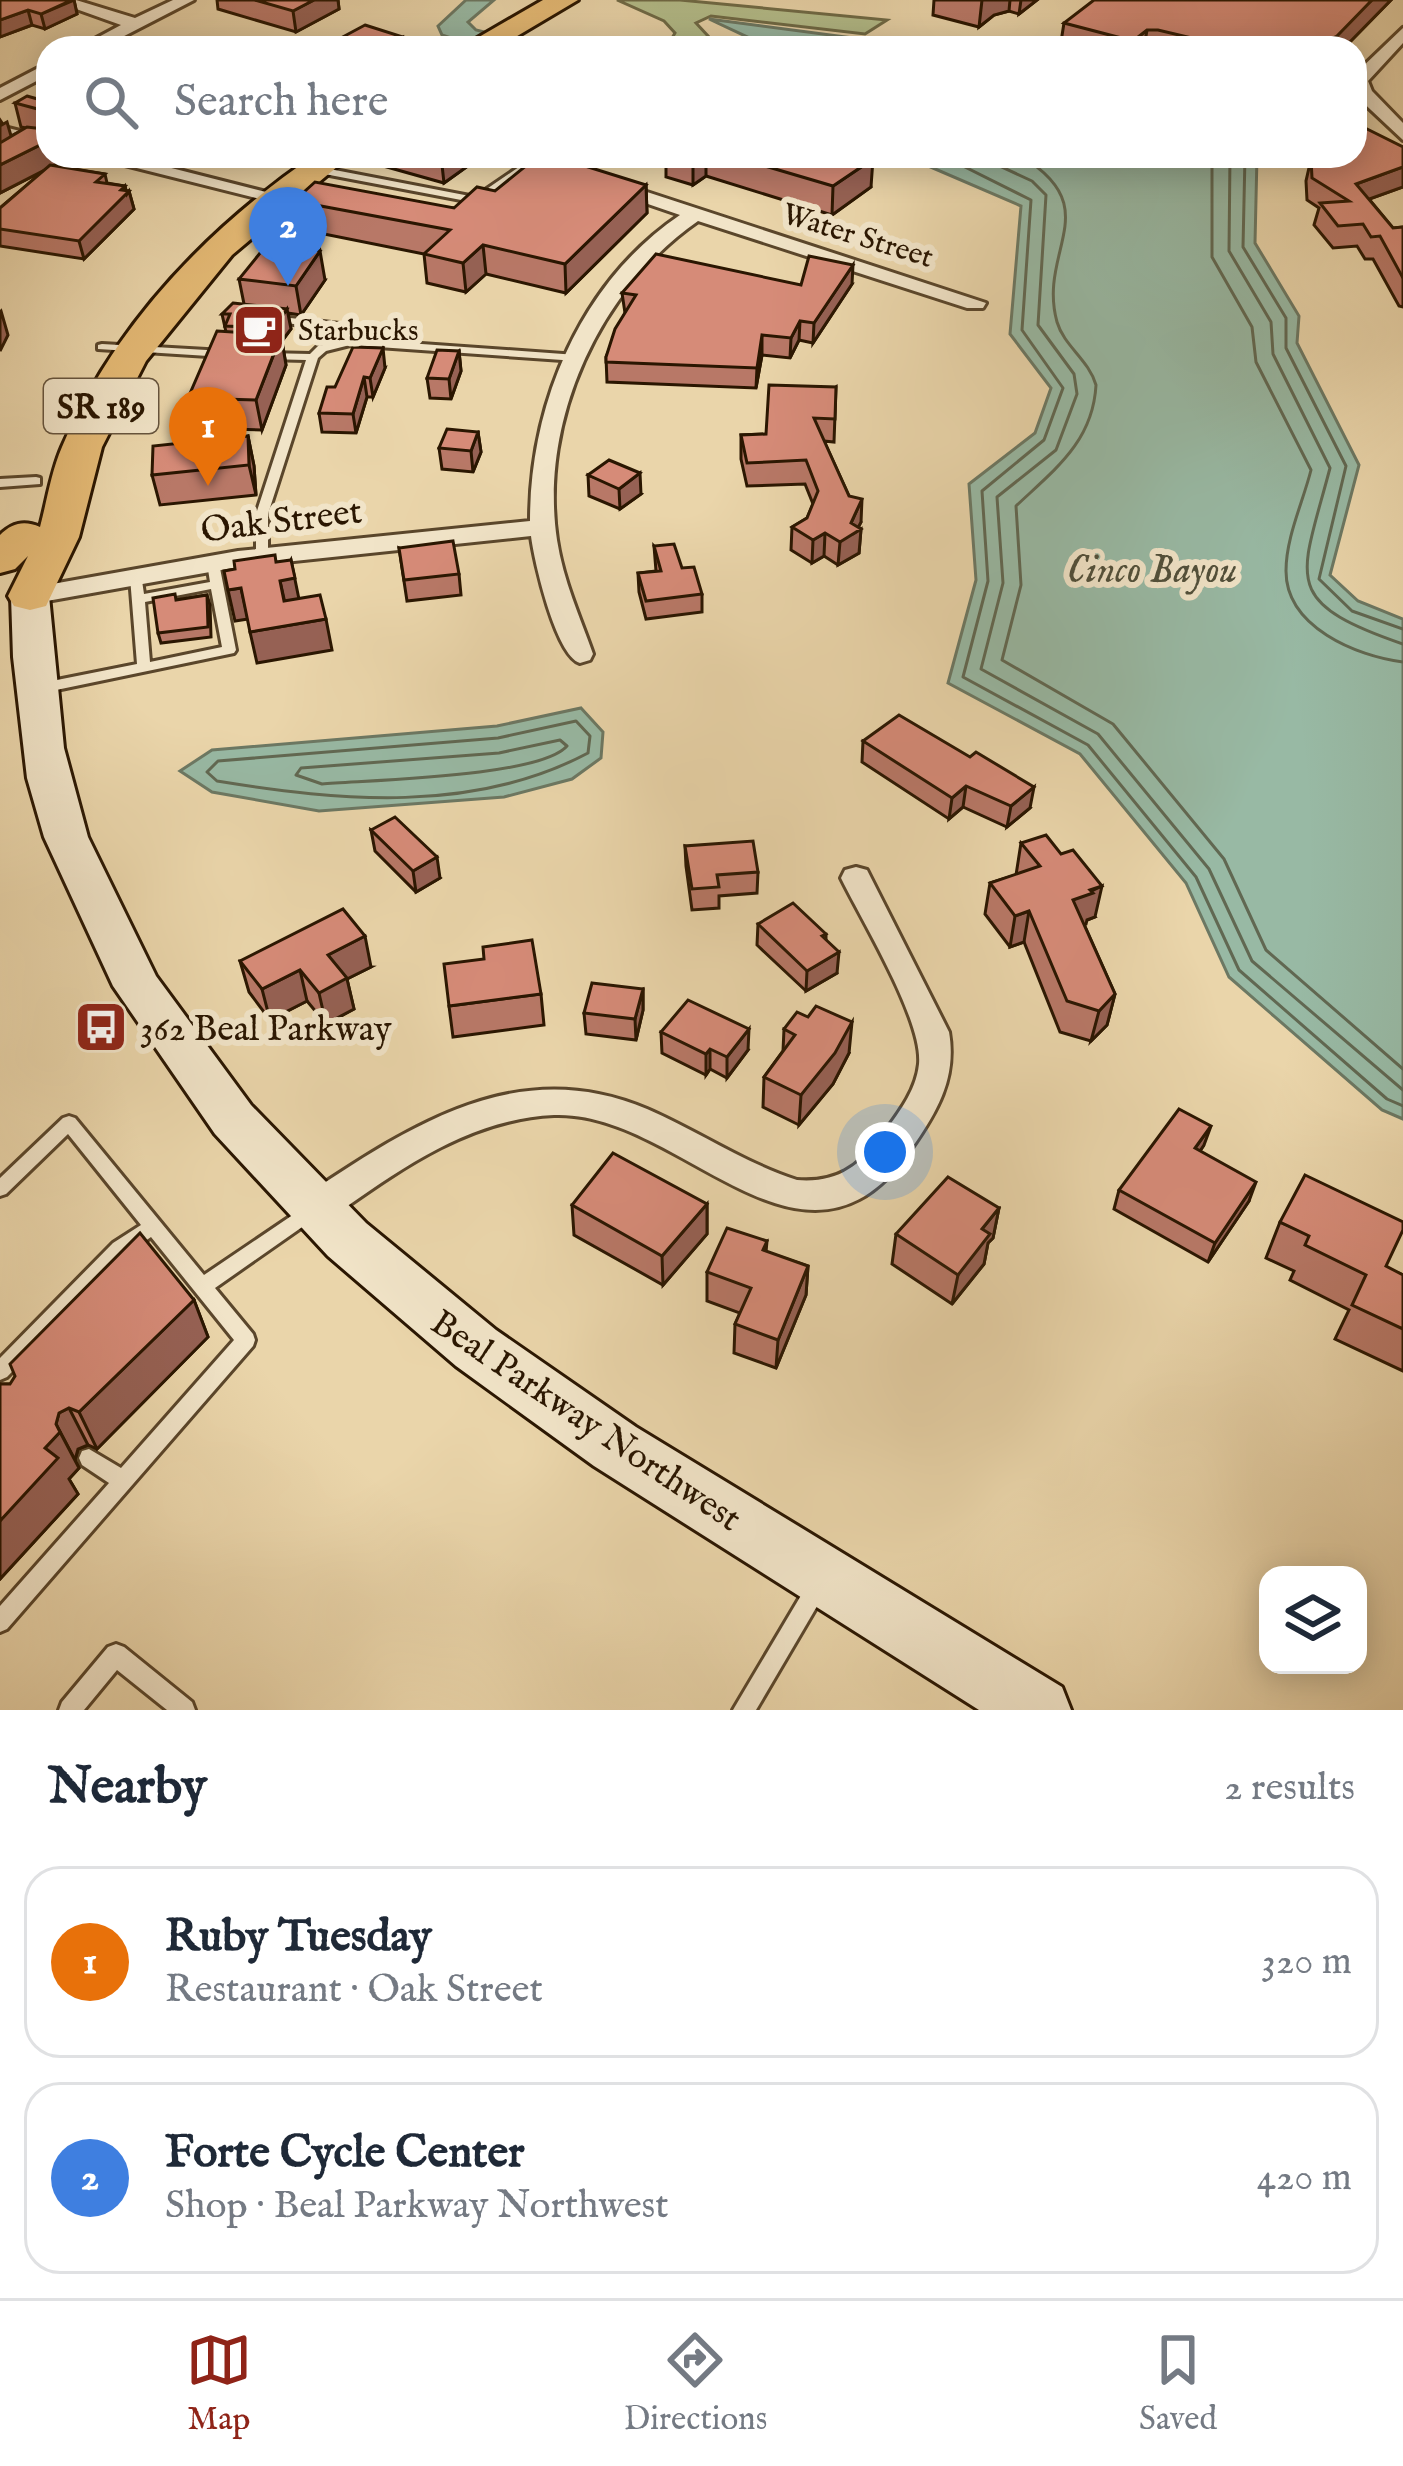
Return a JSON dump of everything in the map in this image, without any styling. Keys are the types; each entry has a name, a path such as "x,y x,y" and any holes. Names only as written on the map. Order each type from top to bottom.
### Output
{"main road":[{"path":"526,36 576,5"},
{"name":"Beal Parkway Northwest","path":"300,168 259,194 153,279 161,291 57,423 18,482 10,598 64,834 105,926 147,1003 313,1210 431,1316 549,1402 1039,1710"},
{"name":"Beal Parkway Northwest","path":"10,598 58,536 80,453 117,349 183,286 259,194"}],"street":[{"path":"59,0 136,24"},
{"path":"112,36 185,0"},
{"path":"1367,71 1403,33"},
{"path":"0,67 36,73"},
{"path":"0,95 36,75"},
{"path":"1367,97 1403,134"},
{"path":"0,132 34,146"},
{"path":"150,168 259,194"},
{"name":"Water Street","path":"554,168 975,303"},
{"path":"580,654 543,527 549,435 577,358 613,290 635,260 693,215"},
{"name":"Oak Street","path":"10,598 137,588 215,574 262,557 543,527"},
{"path":"313,1210 456,1121 495,1108 562,1101 614,1108 645,1119 779,1190 823,1197 851,1187 885,1159 928,1098 939,1058 933,1032 856,878"}],"lane":[{"path":"346,168 477,200 514,168"},
{"path":"260,318 352,328 360,332 360,342"},
{"path":"117,349 313,357 335,343 360,342 577,358"},
{"path":"262,557 262,514 313,357"},
{"path":"34,689 230,650 215,574"},
{"path":"137,588 144,667"},
{"path":"0,1189 69,1123 246,1340 0,1622"},
{"path":"203,1286 313,1210"},
{"path":"0,1371 119,1249 154,1226"},
{"path":"89,1457 123,1481"},
{"path":"744,1710 824,1576"},
{"path":"70,1710 116,1654 184,1710"}],"shaded area":[{"path":"617,0 680,0 887,20 865,34 711,16 696,23 708,36 673,36 664,21"}],"water":[{"path":"466,0 494,0 468,22 476,30 500,36 445,36 438,26"},
{"path":"709,19 838,36 745,36"},
{"name":"Cinco Bayou","path":"933,168 1257,168 1255,243 1299,316 1297,343 1359,465 1330,575 1358,601 1403,619 1403,1119 1382,1110 1229,977 1186,883 1080,754 948,683 976,580 969,484 1035,433 1051,388 1010,334 1021,206"},
{"path":"581,708 603,732 601,758 572,779 504,797 319,811 212,792 180,771 212,750 497,726"}],"building":[{"path":"0,0 72,0 41,14 28,10 0,20"},
{"path":"255,0 314,0 293,11"},
{"path":"1094,0 1372,0 1337,36 1183,36 1147,30 1139,36 1114,36 1064,23"},
{"path":"365,25 400,36 344,36"},
{"path":"27,96 36,99 36,109 15,103"},
{"path":"27,127 36,128 36,147 0,165 0,143"},
{"path":"1367,129 1403,147 1403,167 1356,184 1393,228 1403,227 1403,278 1380,236 1371,237 1363,224 1338,226 1320,203 1349,201 1312,178 1311,168 1367,168"},
{"path":"47,168 105,174 96,182 125,186 121,190 129,191 79,241 0,229 0,208"},
{"path":"523,168 591,168 646,185 565,264 483,245 463,263 424,254 450,230 294,201 315,182 454,208 477,187 495,191"},
{"path":"772,168 860,168 833,186"},
{"path":"269,242 320,251 296,286 239,279"},
{"path":"656,254 801,285 809,256 853,265 814,323 800,321 791,338 762,335 757,368 606,362 615,329 636,295 622,293"},
{"path":"233,303 287,309 274,328 225,326 230,314 222,314"},
{"path":"217,331 281,335 256,400 188,398"},
{"path":"353,347 383,348 370,378 364,377 353,414 319,413 327,387 335,387"},
{"path":"437,350 459,351 449,379 427,378"},
{"path":"769,385 836,387 835,419 814,418 849,496 862,499 851,523 861,529 840,542 825,533 813,540 792,527 807,518 818,491 806,460 747,463 741,435 766,434"},
{"path":"447,429 478,432 471,451 439,448"},
{"path":"248,436 249,465 152,475 153,446"},
{"path":"609,460 640,473 619,489 588,475"},
{"path":"453,541 459,574 404,580 399,548"},
{"path":"674,544 682,568 694,567 702,594 646,601 638,573 661,571 654,546"},
{"path":"275,555 276,562 291,560 295,578 280,581 284,601 320,595 326,619 250,632 241,588 228,590 224,571 235,569 234,561"},
{"path":"175,594 176,600 207,595 208,627 158,633 153,598"},
{"path":"899,715 970,757 976,752 1034,787 1011,806 966,786 952,798 863,741"},
{"path":"395,817 437,857 413,871 371,830"},
{"path":"1046,835 1061,854 1073,850 1102,886 1073,900 1115,994 1099,1011 1067,1001 1029,911 1015,916 990,883 1040,866 1021,843"},
{"path":"753,841 758,872 717,875 719,887 692,889 685,846"},
{"path":"793,903 839,952 807,971 758,924"},
{"path":"343,909 365,936 328,955 347,978 319,993 300,970 262,989 240,961"},
{"path":"532,940 541,994 449,1006 444,964 484,959 483,947"},
{"path":"592,983 643,989 635,1019 584,1013"},
{"path":"688,1000 749,1029 727,1057 710,1049 706,1054 661,1032"},
{"path":"816,1006 852,1022 835,1053 801,1095 764,1077 795,1035 784,1029 797,1012 808,1017"},
{"path":"1179,1109 1211,1126 1195,1148 1256,1182 1215,1243 1119,1190"},
{"path":"613,1153 707,1204 662,1256 572,1205"},
{"path":"1305,1175 1403,1222 1386,1266 1403,1275 1403,1329 1352,1305 1366,1275 1305,1245 1309,1236 1280,1222"},
{"path":"948,1177 999,1208 982,1229 990,1234 958,1275 896,1234"},
{"path":"727,1228 767,1241 763,1250 808,1266 778,1340 735,1324 751,1288 707,1272"},
{"path":"140,1233 194,1300 79,1412 69,1408 59,1413 60,1432 45,1448 58,1458 0,1521 0,1384 10,1384 15,1376 10,1364"}],"place":[{"name":"Forte Cycle Center","path":"288,286"},
{"name":"Starbucks","path":"259,330"},
{"name":"Ruby Tuesday","path":"208,486"},
{"name":"362 Beal Parkway","path":"101,1027"}]}
